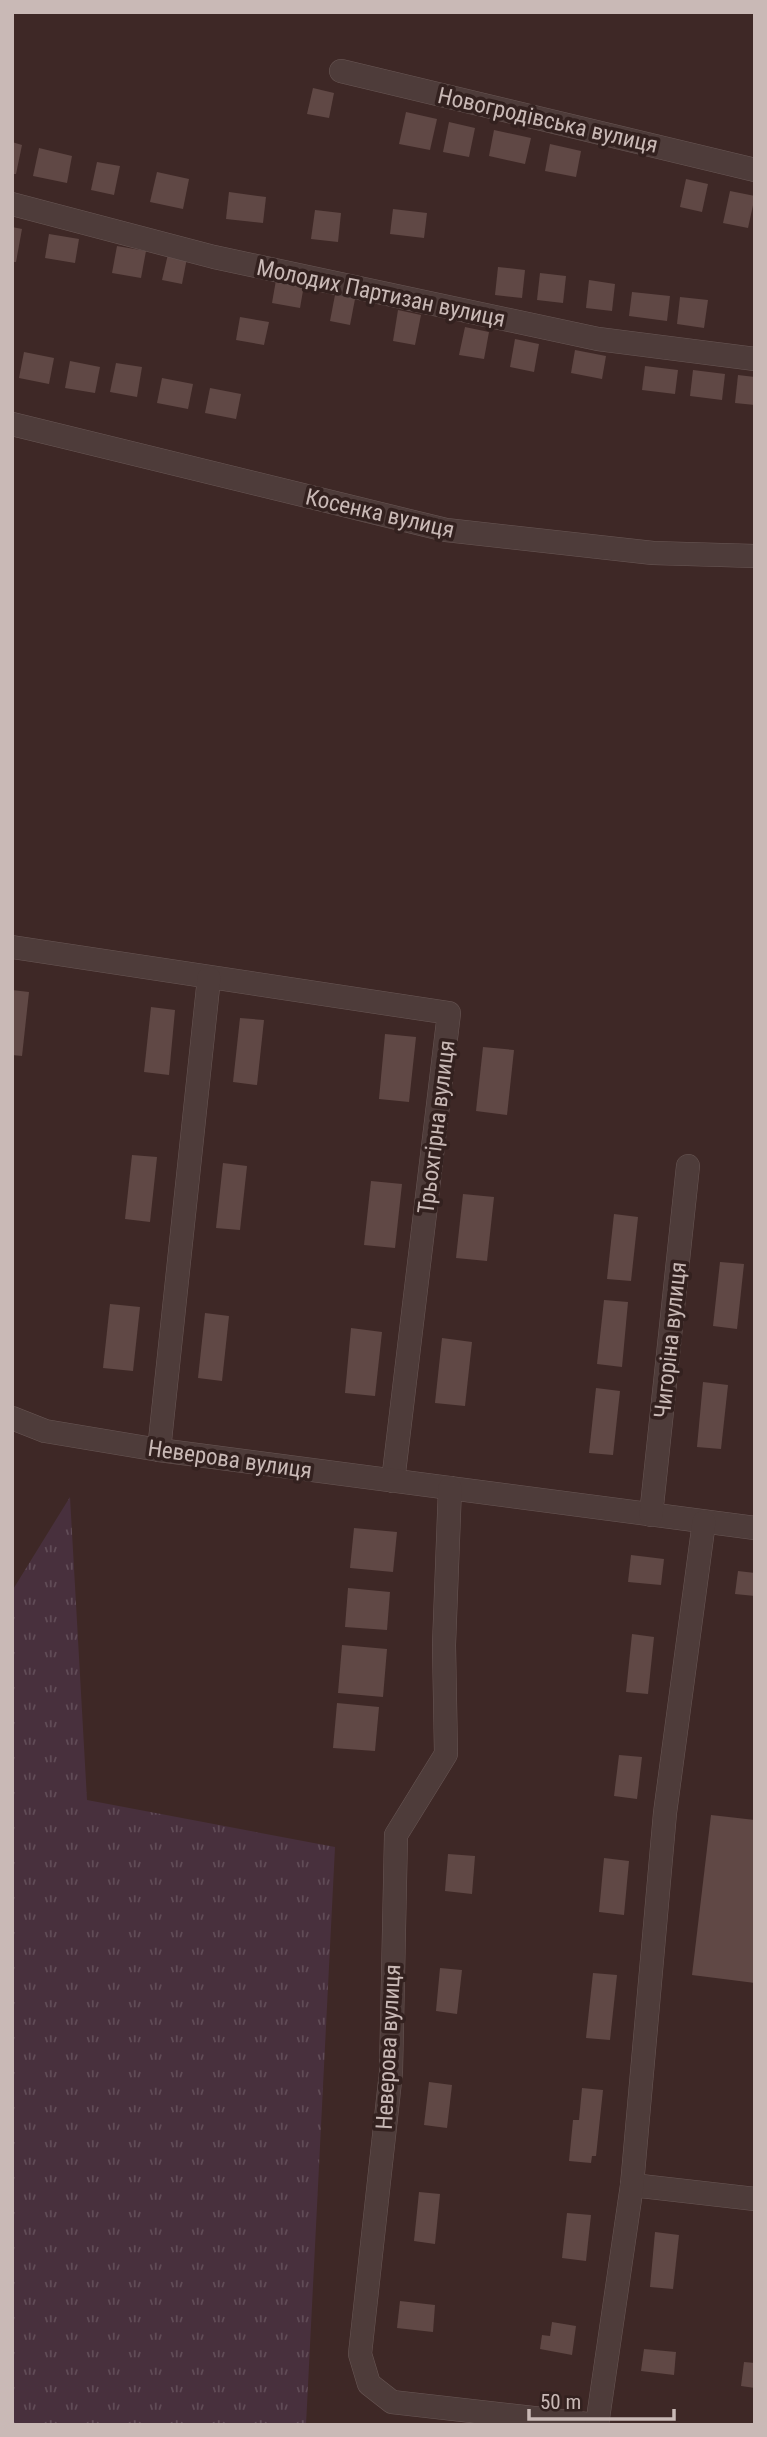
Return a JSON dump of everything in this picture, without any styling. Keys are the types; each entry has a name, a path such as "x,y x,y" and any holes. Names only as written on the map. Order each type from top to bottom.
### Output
{"street":[{"name":"Новогродівська вулиця","path":"341,71 755,170"},
{"name":"Молодих Партизан вулиця","path":"12,204 214,257 598,339 755,359"},
{"name":"Косенка вулиця","path":"12,424 446,530 653,553 755,556"},
{"name":"Трьохгірна вулиця","path":"12,947 449,1013 393,1481"},
{"path":"159,1450 209,978"},
{"name":"Чигоріна вулиця","path":"651,1515 688,1166"},
{"name":"Неверова вулиця","path":"12,1418 46,1431 159,1450 755,1528"},
{"name":"Неверова вулиця","path":"450,1488 444,1645 446,1754 396,1835 391,2072 360,2354 369,2384 392,2402 596,2425 632,2185 665,1813 704,1522"},
{"path":"632,2185 755,2199"}],"green space":[{"path":"70,1497 87,1800 335,1847 306,2425 12,2425 12,1591"}],"building":[{"path":"313,88 334,93 329,118 307,114"},
{"path":"406,112 437,119 430,150 399,144"},
{"path":"449,122 475,128 469,157 443,152"},
{"path":"494,130 531,138 525,164 489,156"},
{"path":"12,142 22,145 16,174 12,174"},
{"path":"550,144 581,151 576,177 545,171"},
{"path":"39,148 72,156 67,183 33,176"},
{"path":"97,162 120,166 114,195 91,190"},
{"path":"157,172 189,179 183,209 150,202"},
{"path":"686,179 708,184 702,212 680,207"},
{"path":"730,191 755,196 748,228 723,223"},
{"path":"229,192 266,197 263,223 226,219"},
{"path":"393,209 427,213 424,238 390,234"},
{"path":"315,210 341,213 338,242 311,239"},
{"path":"12,227 22,229 16,262 12,262"},
{"path":"49,234 79,239 75,263 45,258"},
{"path":"117,246 146,251 141,278 112,273"},
{"path":"168,254 187,258 182,284 162,280"},
{"path":"498,267 525,270 522,298 495,295"},
{"path":"540,273 566,276 563,303 537,300"},
{"path":"276,280 304,285 300,308 272,303"},
{"path":"589,280 615,284 612,311 586,308"},
{"path":"632,292 670,296 667,321 629,316"},
{"path":"335,295 355,299 350,325 330,321"},
{"path":"680,297 708,300 704,328 677,324"},
{"path":"398,310 421,315 415,345 393,341"},
{"path":"240,317 269,322 264,345 236,340"},
{"path":"465,327 489,332 484,359 459,355"},
{"path":"515,339 539,344 534,372 510,367"},
{"path":"575,350 606,356 602,379 571,373"},
{"path":"24,352 54,358 49,384 19,378"},
{"path":"70,361 100,367 95,393 65,388"},
{"path":"116,363 142,367 137,397 110,392"},
{"path":"645,366 678,370 675,394 642,390"},
{"path":"693,370 725,374 722,400 690,396"},
{"path":"738,375 755,377 755,405 735,403"},
{"path":"162,378 193,384 188,409 157,403"},
{"path":"210,388 241,394 236,419 205,413"},
{"path":"12,990 29,992 22,1056 12,1055"},
{"path":"151,1007 175,1010 169,1075 144,1072"},
{"path":"240,1018 264,1020 257,1085 233,1082"},
{"path":"385,1034 416,1037 409,1102 379,1099"},
{"path":"483,1047 514,1050 507,1115 476,1111"},
{"path":"132,1155 157,1157 150,1222 125,1219"},
{"path":"223,1163 247,1166 240,1230 216,1228"},
{"path":"371,1181 402,1184 395,1248 364,1245"},
{"path":"463,1194 494,1197 487,1261 456,1258"},
{"path":"614,1214 638,1217 631,1281 607,1279"},
{"path":"720,1262 744,1264 737,1329 713,1326"},
{"path":"604,1300 628,1302 622,1367 597,1364"},
{"path":"110,1304 140,1307 133,1371 103,1368"},
{"path":"205,1313 229,1316 222,1381 198,1378"},
{"path":"351,1328 382,1332 375,1396 345,1393"},
{"path":"442,1338 472,1342 465,1406 435,1403"},
{"path":"703,1382 728,1385 721,1449 697,1447"},
{"path":"596,1388 620,1391 613,1455 589,1453"},
{"path":"354,1528 397,1532 393,1572 350,1568"},
{"path":"631,1555 664,1559 661,1585 628,1582"},
{"path":"738,1571 755,1573 755,1596 735,1594"},
{"path":"348,1588 390,1592 387,1630 345,1627"},
{"path":"632,1634 654,1637 648,1694 626,1692"},
{"path":"342,1645 387,1649 383,1697 338,1693"},
{"path":"337,1703 379,1707 375,1751 333,1748"},
{"path":"619,1755 642,1757 637,1799 614,1796"},
{"path":"711,1815 755,1820 755,1983 692,1975"},
{"path":"448,1854 475,1856 472,1894 445,1891"},
{"path":"604,1858 629,1861 624,1915 599,1912"},
{"path":"440,1968 462,1970 457,2014 436,2011"},
{"path":"593,1973 617,1975 610,2040 586,2038"},
{"path":"429,2082 452,2085 447,2128 424,2125"},
{"path":"582,2088 603,2090 596,2156 592,2156 591,2163 569,2161 573,2120 579,2120"},
{"path":"419,2192 440,2194 435,2244 414,2241"},
{"path":"567,2213 591,2215 586,2261 562,2258"},
{"path":"655,2232 679,2235 673,2289 650,2287"},
{"path":"400,2301 435,2305 433,2332 397,2328"},
{"path":"552,2322 576,2326 572,2355 540,2349 542,2335 550,2336"},
{"path":"644,2349 676,2352 674,2375 641,2371"},
{"path":"744,2362 755,2363 755,2388 741,2386"}]}
